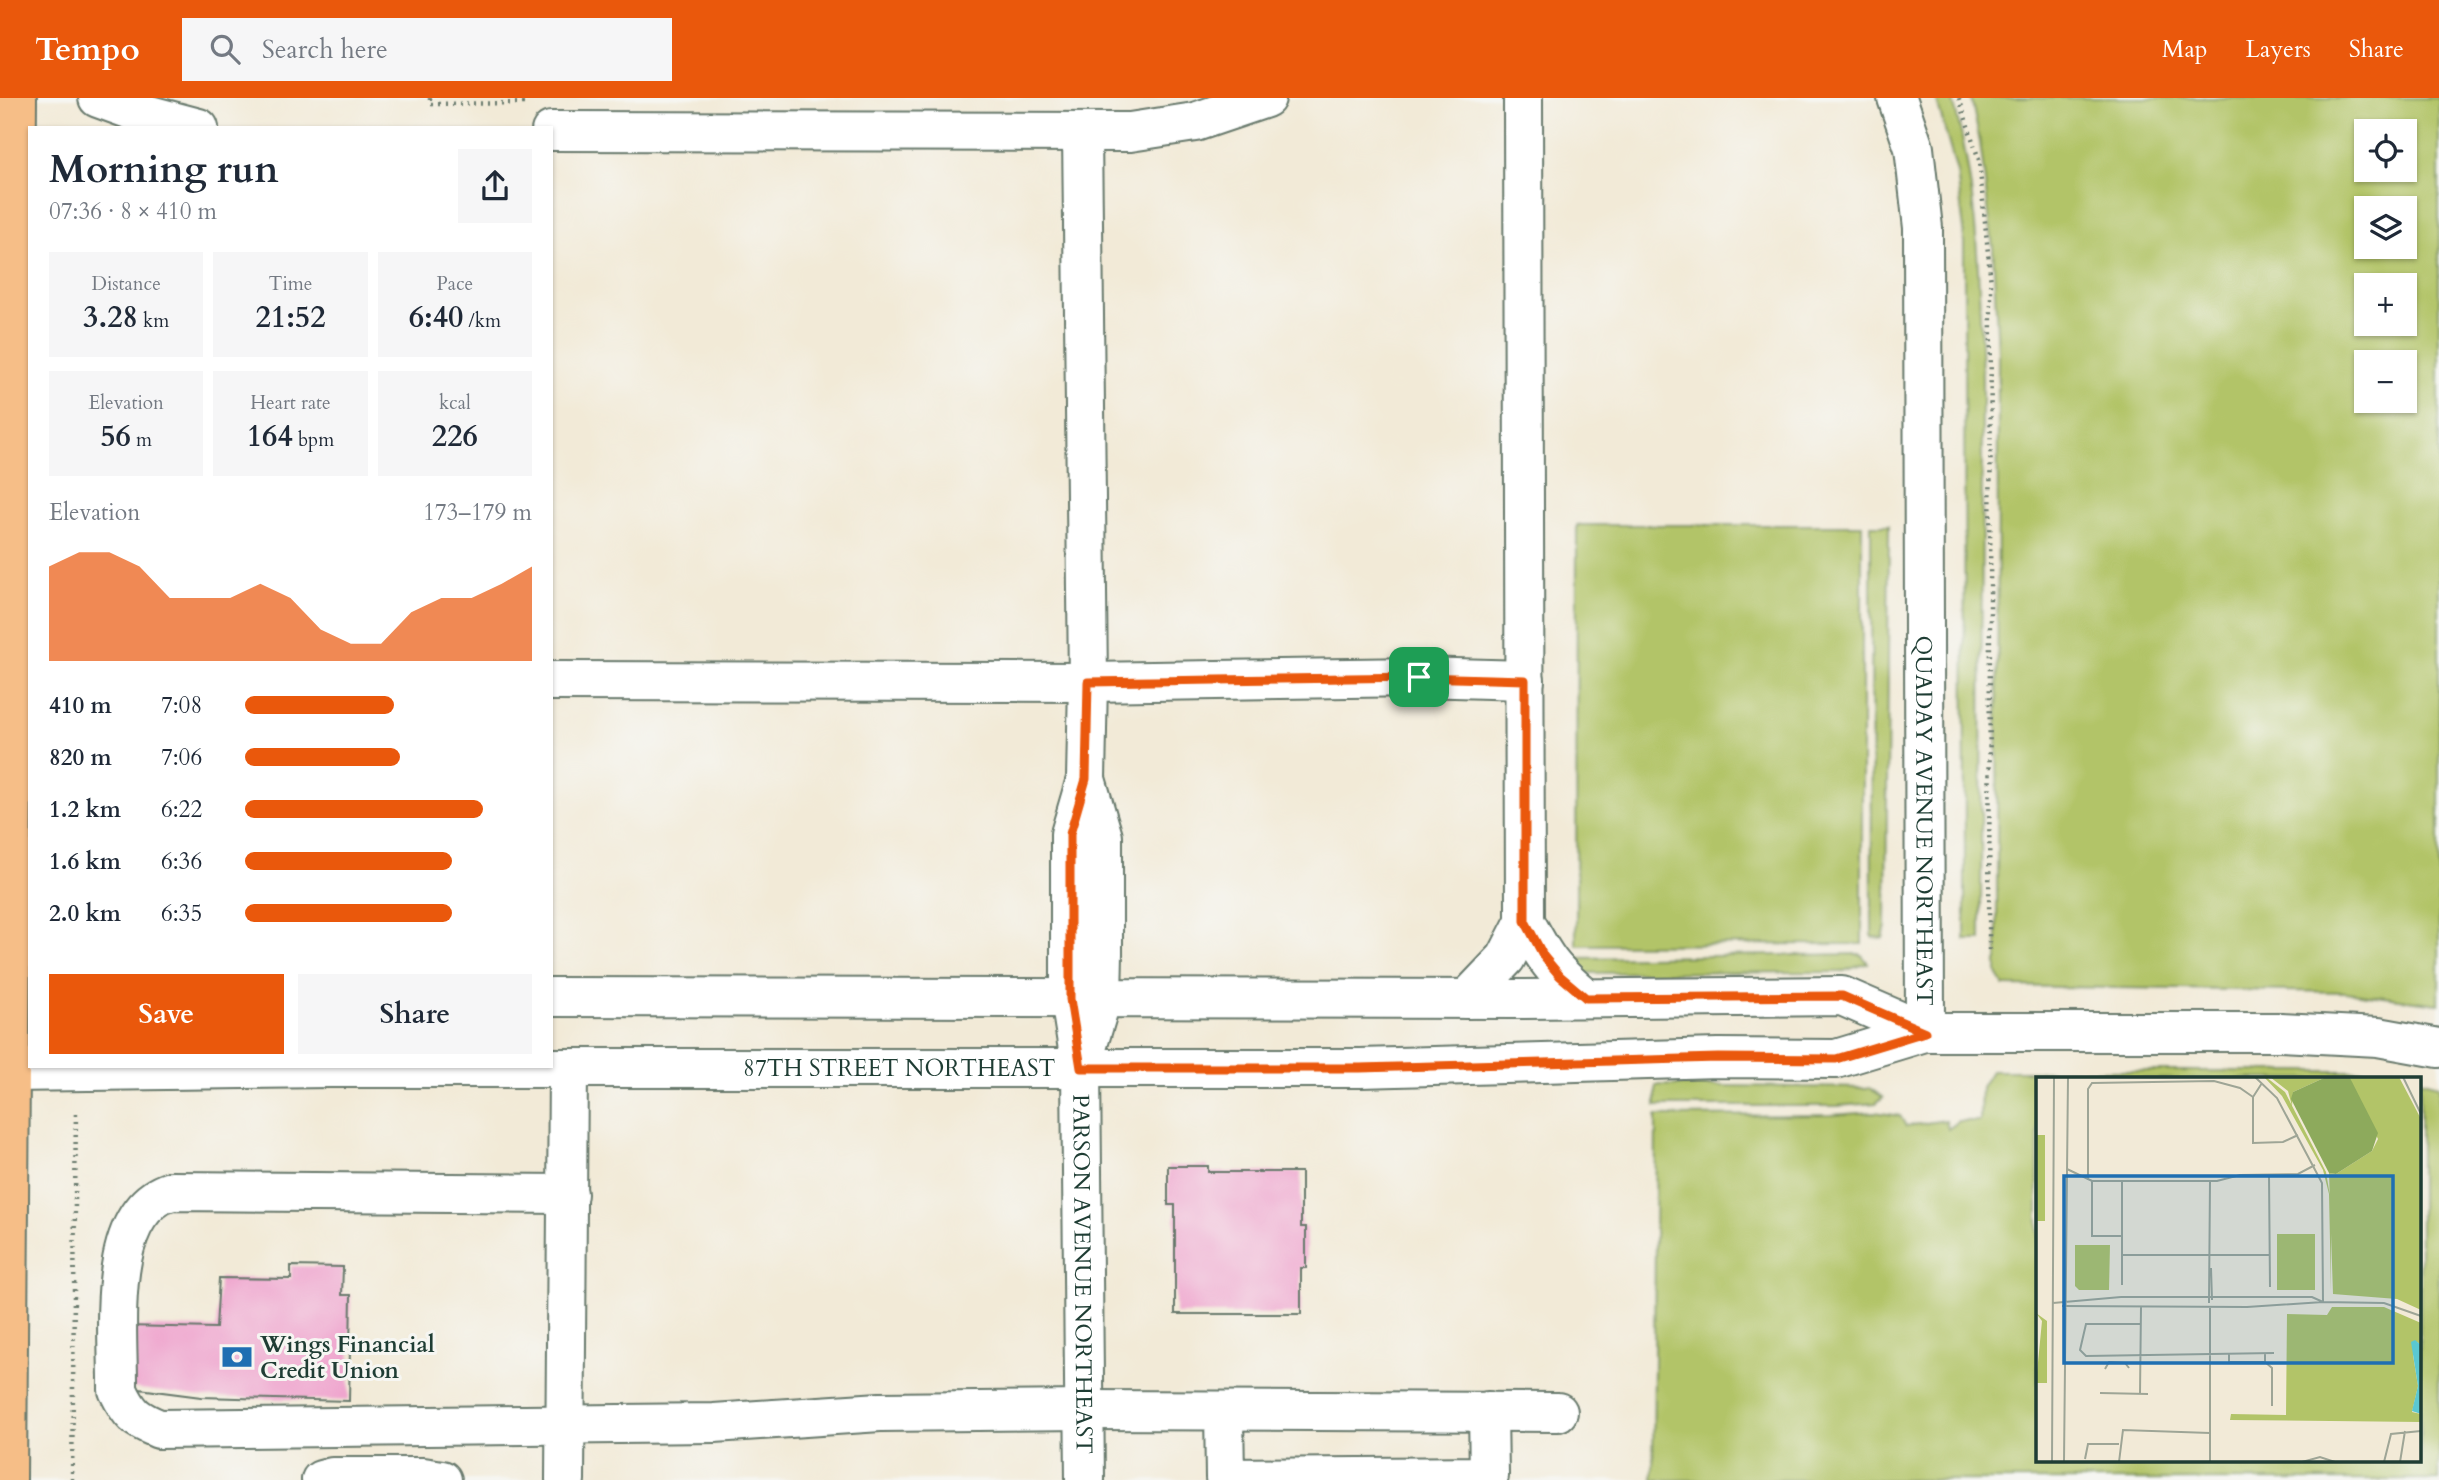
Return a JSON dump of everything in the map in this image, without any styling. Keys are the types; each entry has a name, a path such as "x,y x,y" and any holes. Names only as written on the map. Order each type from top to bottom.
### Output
{"main road":[{"path":"7,1480 5,1070 14,1009 17,98"}],"street":[{"path":"98,98 131,110 185,116"},
{"path":"553,131 1130,132 1195,122 1266,98"},
{"path":"1467,999 1506,958 1525,921 1523,98"},
{"name":"QUADAY AVENUE NORTHEAST","path":"1896,98 1914,148 1923,228 1925,1032 2281,1032 2378,1037 2439,1048"},
{"name":"PARSON AVENUE NORTHEAST","path":"1082,132 1088,682 1086,779 1104,837 1081,1068 1084,1480"},
{"path":"553,681 1088,682 1419,677 1525,680"},
{"path":"1525,921 1544,957 1560,976 1586,998"},
{"path":"553,996 1467,999 1842,996 1925,1032"},
{"name":"87TH STREET NORTHEAST","path":"5,1070 1360,1068 1718,1058 1836,1059 1925,1032"},
{"path":"565,1480 568,1069"},
{"path":"568,1194 171,1191 161,1195 143,1209 129,1231 119,1276 118,1390 125,1405 137,1420 159,1429 714,1423 880,1412 1558,1412"},
{"path":"1224,1412 1225,1478 1493,1478 1488,1412"},
{"path":"321,1480 332,1477 423,1477 442,1480"}],"path":[{"path":"1959,98 1979,160 1991,284 1989,950"},
{"path":"72,1480 75,1112"}],"green space":[{"path":"1936,98 1952,98 1961,132 1973,202 1978,272 1982,378 1981,940 1965,940 1964,230 1957,173"},
{"path":"1971,98 2439,98 2439,1004 2345,992 2004,986 1997,974 1998,353 1993,248 1980,142"},
{"path":"1577,525 1862,525 1862,944 1576,945"},
{"path":"1871,525 1889,525 1886,926 1883,938 1873,937 1872,934"},
{"path":"1861,954 1868,963 1841,972 1576,973 1576,958"},
{"path":"1991,1071 2372,1071 2404,1077 2036,1077 2036,1462 2422,1462 2422,1081 2439,1085 2439,1480 1653,1480 1656,1116 1831,1115 1875,1112 1900,1116 1906,1126 1946,1120 1948,1129 1959,1121 1980,1121 1981,1087"},
{"path":"1656,1085 1869,1088 1883,1097 1876,1103 1837,1106 1656,1106"}],"building":[{"path":"1168,1166 1208,1166 1208,1172 1301,1172 1301,1227 1306,1227 1306,1268 1301,1268 1301,1314 1175,1314 1175,1205 1168,1205"},
{"name":"Wings Financial Credit Union","path":"291,1266 343,1267 342,1295 351,1295 349,1401 201,1397 124,1387 125,1326 216,1328 219,1278 291,1279"}],"place":[{"name":"Wings Financial Credit Union","path":"237,1357"}],"route":[{"path":"1419,677 1525,680 1525,921 1544,957 1560,976 1586,998 1842,996 1925,1032 1836,1059 1718,1058 1360,1068 1081,1068 1070,999 1070,834 1086,779 1088,682 1419,677"}]}
